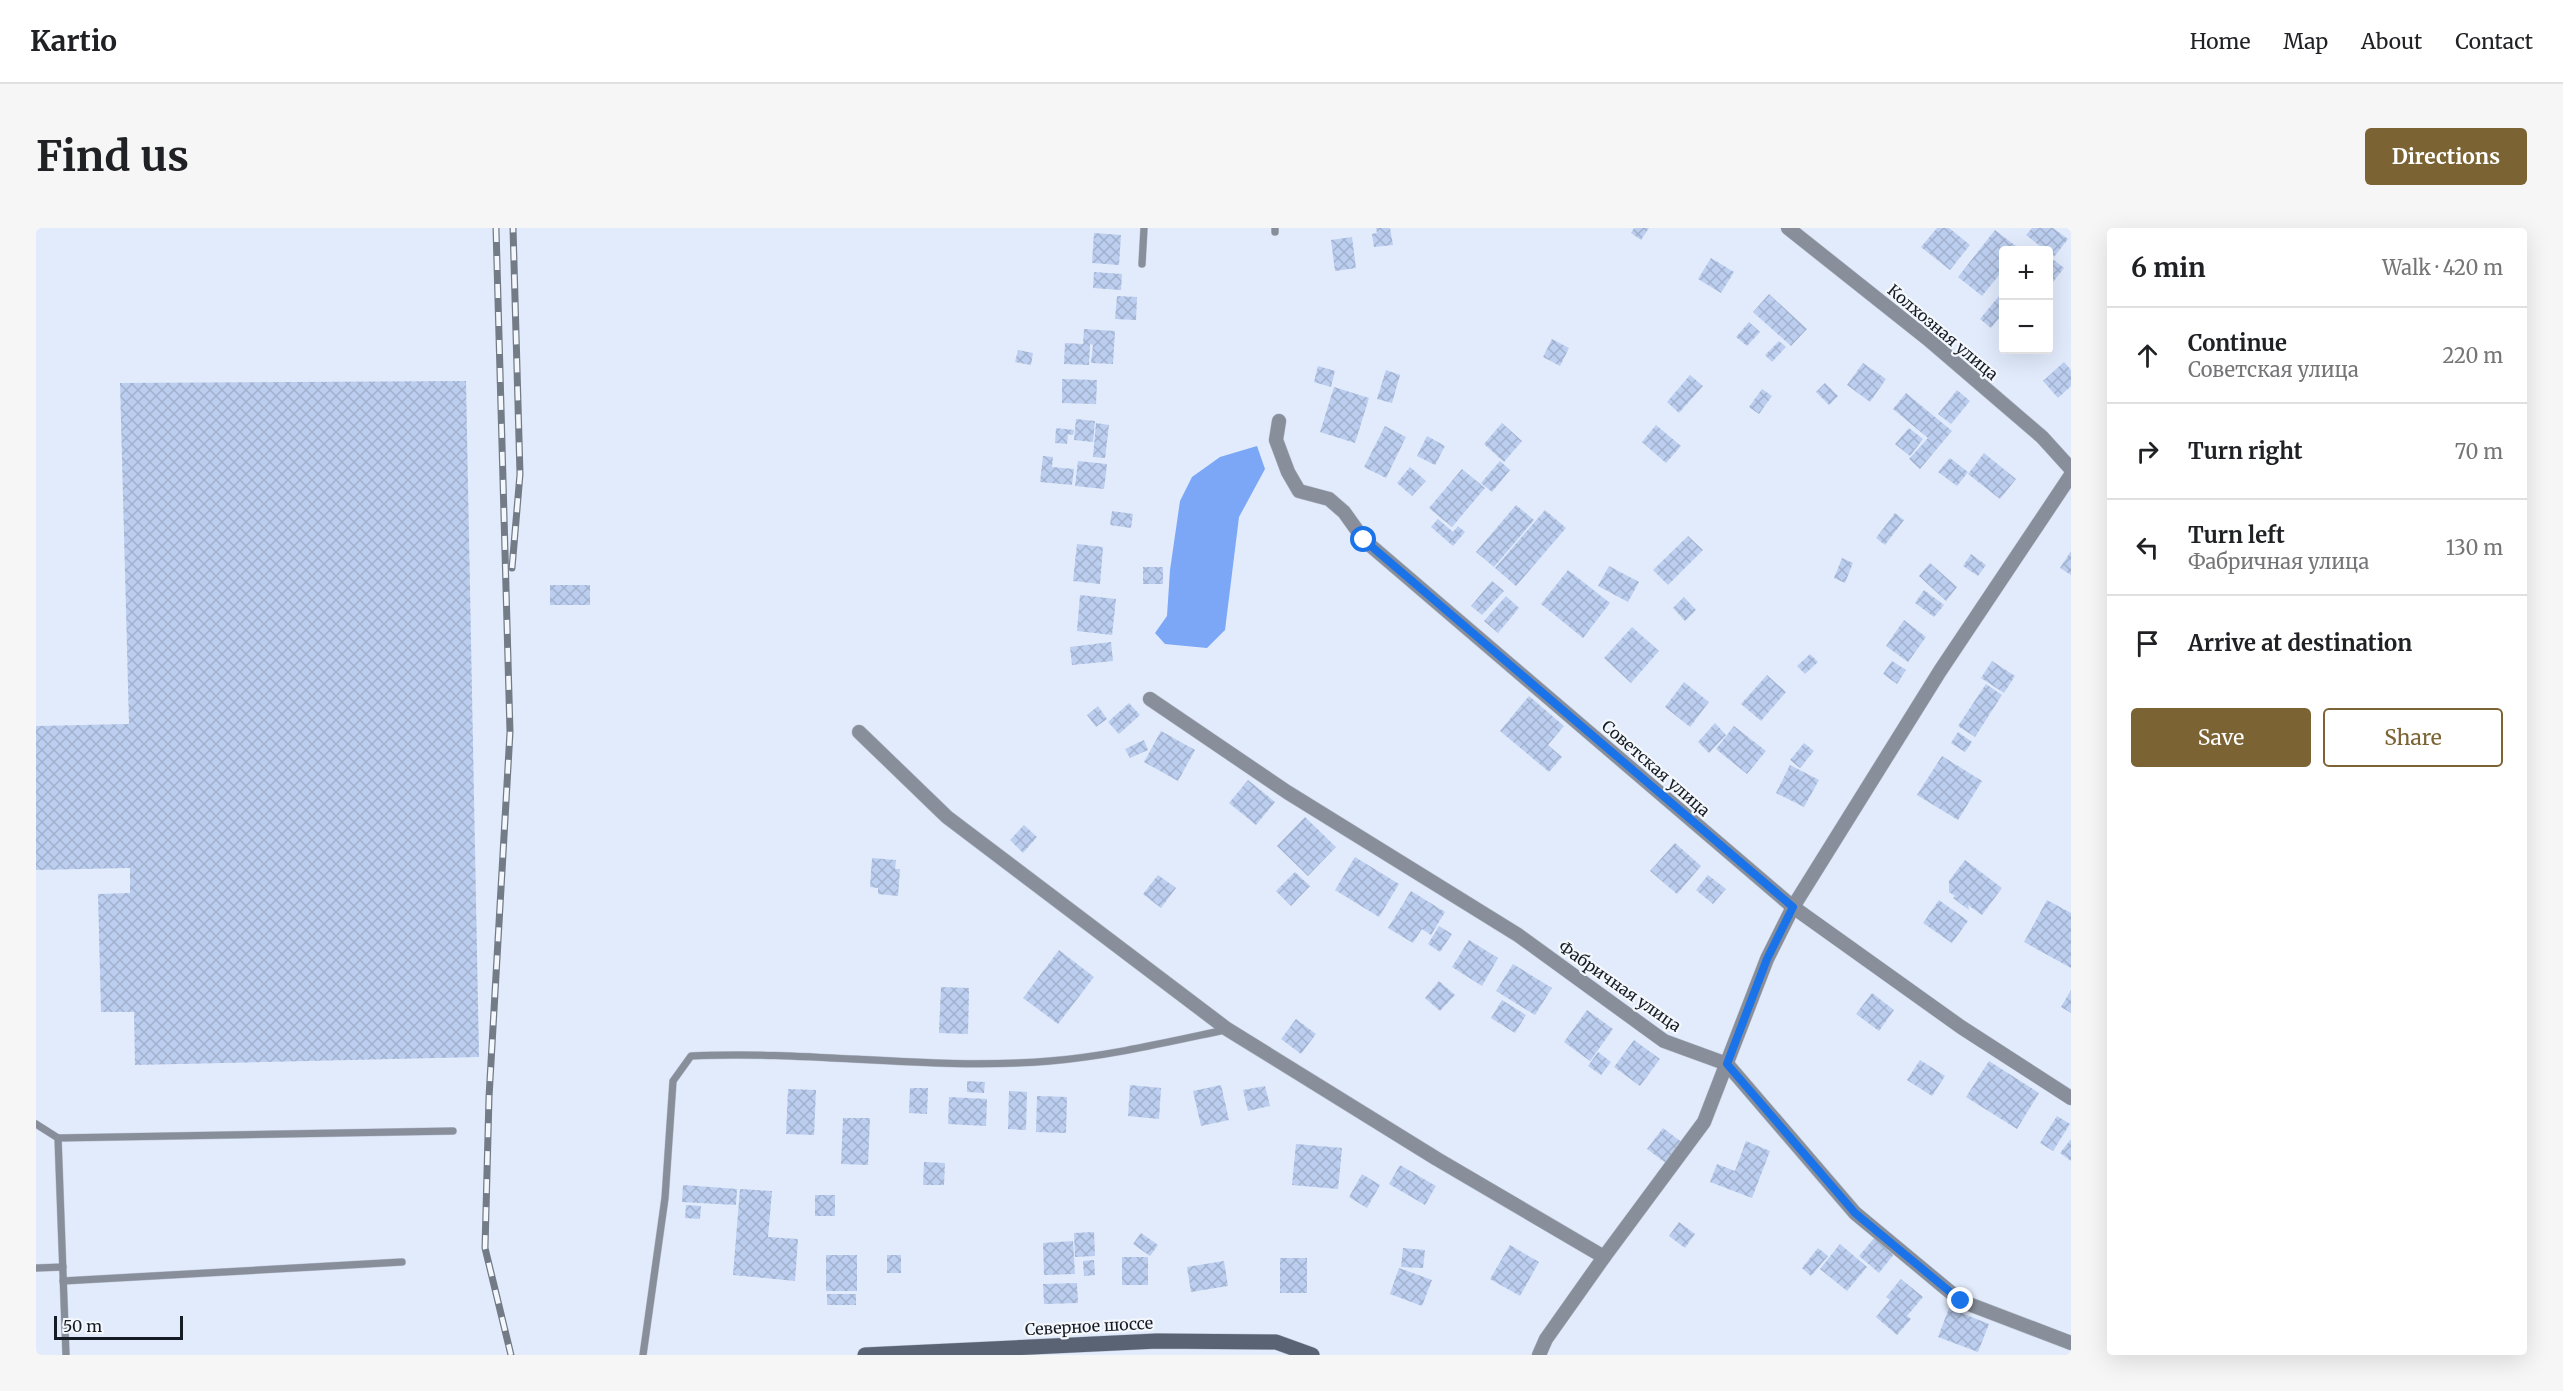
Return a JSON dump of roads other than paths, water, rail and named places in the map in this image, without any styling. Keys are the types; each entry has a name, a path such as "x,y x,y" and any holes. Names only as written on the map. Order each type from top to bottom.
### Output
{"main road":[{"name":"Северное шоссе","path":"865,1355 1157,1341 1276,1342 1312,1355"}],"street":[{"name":"Колхозная улица","path":"1788,228 1929,340 2042,437 2071,470"},
{"name":"Советская улица","path":"1279,421 1276,440 1288,472 1299,491 1329,499 1344,512 1364,540 1793,907 1960,1027 2071,1098"},
{"path":"1539,1355 1546,1339 1604,1257 1704,1122 1767,959 1793,907 1940,671 2071,475"},
{"name":"Фабричная улица","path":"1150,699 1287,792 1518,935 1664,1041 1727,1064 1855,1213 1961,1301 2071,1343"},
{"path":"859,732 947,817 1227,1029 1437,1159 1604,1257"}],"lane":[{"path":"1142,264 1144,228"},
{"path":"643,1355 665,1198 673,1081 691,1056 731,1054 964,1063 1050,1061 1152,1046 1227,1029"},
{"path":"36,1124 58,1138 453,1131"},
{"path":"58,1138 66,1355"},
{"path":"63,1281 402,1262"},
{"path":"36,1268 63,1267"}],"water":[{"path":"1257,446 1265,469 1239,517 1225,630 1207,648 1165,644 1155,633 1167,616 1170,570 1180,501 1192,477 1220,457"}],"railway":[{"path":"496,228 510,732 489,1097 485,1248 511,1355"},
{"path":"512,568 520,474 513,228"}]}
